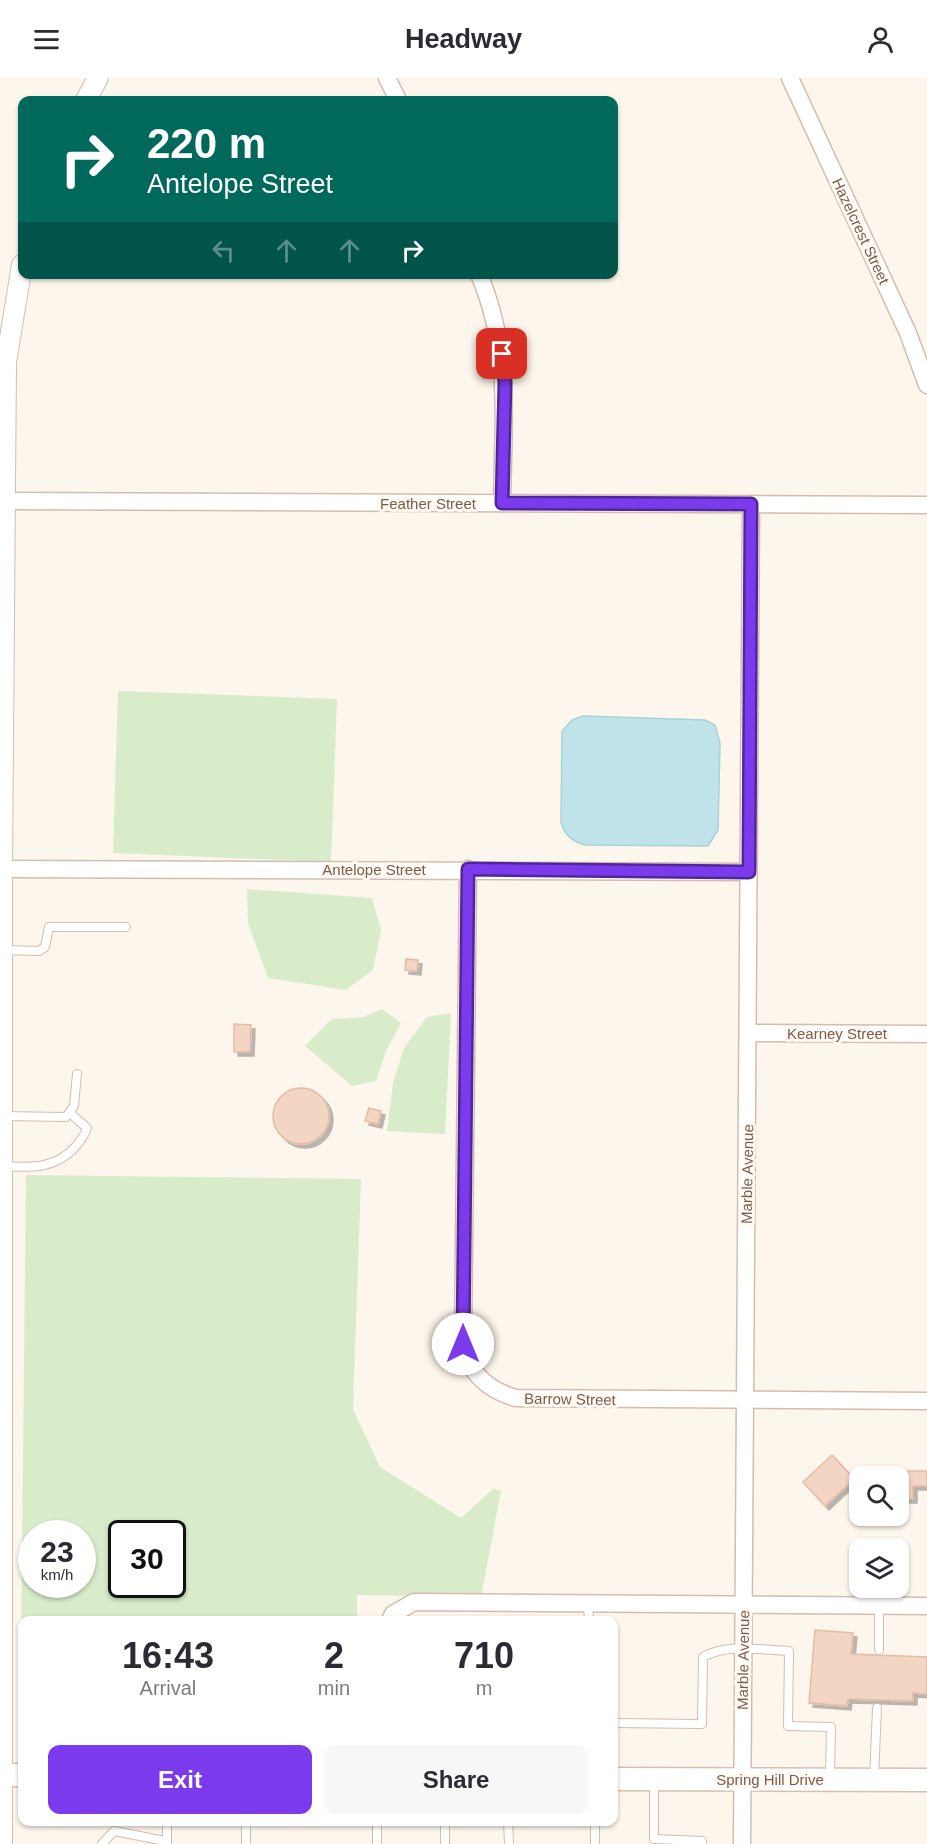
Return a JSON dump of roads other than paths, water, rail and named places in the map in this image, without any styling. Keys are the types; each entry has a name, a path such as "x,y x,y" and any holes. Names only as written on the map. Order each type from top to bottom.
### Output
{"main road":[{"name":"Spring Hill Drive","path":"618,1779 927,1780"}],"street":[{"path":"88,96 98,78"},
{"path":"387,78 396,96"},
{"name":"Hazelcrest Street","path":"789,78 908,333 927,386"},
{"path":"2,1844 8,1775 1,1542 2,501 6,362 20,279"},
{"path":"482,279 497,326 505,382 502,503"},
{"name":"Feather Street","path":"2,501 927,505"},
{"name":"Marble Avenue","path":"742,1844 751,504"},
{"name":"Antelope Street","path":"1,869 468,869 749,872"},
{"name":"Barrow Street","path":"468,869 463,1339 467,1360 475,1373 488,1386 516,1398 927,1401"},
{"name":"Kearney Street","path":"748,1033 927,1034"},
{"path":"392,1616 414,1602 589,1613 744,1605 927,1606"}],"lane":[{"path":"2,950 39,951 48,938 49,927 126,927"},
{"path":"71,1114 78,1074"},
{"path":"1,1108 66,1117 71,1114"},
{"path":"1,1158 46,1165 58,1162 69,1154 87,1128 71,1114"},
{"path":"879,1606 879,1650"},
{"path":"618,1723 702,1724 703,1657 714,1651 742,1649 789,1651 788,1726 831,1727 830,1780"},
{"path":"874,1780 878,1708"},
{"path":"654,1779 654,1839 702,1841 702,1844"},
{"path":"102,1844 114,1832 165,1843 167,1826"},
{"path":"246,1826 246,1844"},
{"path":"377,1826 377,1844"},
{"path":"445,1826 445,1844"},
{"path":"508,1826 509,1844"},
{"path":"595,1826 595,1844"}],"water":[{"path":"583,716 705,720 715,725 720,743 718,830 708,846 585,845 573,840 567,834 561,822 562,731 572,720"}]}
